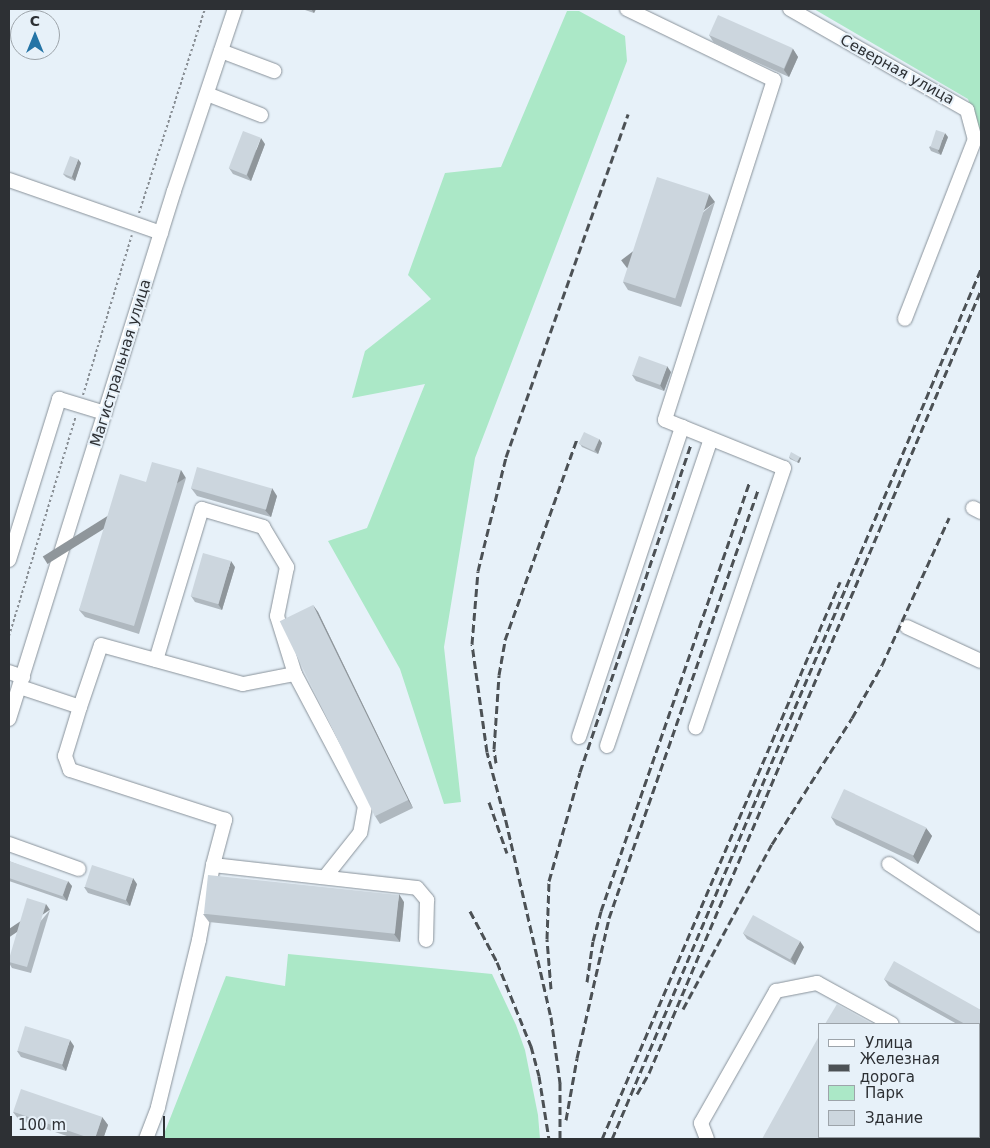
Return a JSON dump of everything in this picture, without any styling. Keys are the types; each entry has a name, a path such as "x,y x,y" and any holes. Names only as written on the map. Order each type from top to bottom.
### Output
{"street":[{"name":"Магистральная улица","path":"9,719 161,233 235,9"},
{"path":"627,9 774,80 665,420 784,468 696,727"},
{"name":"Северная улица","path":"790,9 967,110 975,139 905,319"},
{"path":"221,51 274,71"},
{"path":"207,94 261,115"},
{"path":"9,180 161,233"},
{"path":"9,560 58,399 106,413"},
{"path":"579,737 682,427"},
{"path":"607,746 711,439"},
{"path":"156,660 202,509 263,527 287,567 277,616 294,674 365,806 360,833 325,877"},
{"path":"907,627 981,661"},
{"path":"146,1139 158,1107 199,940 213,864 225,820 70,770 65,756 80,707 101,645 243,684 294,674"},
{"path":"9,672 21,682 80,707"},
{"path":"9,844 79,868"},
{"path":"213,864 417,888 427,900 426,940"},
{"path":"889,864 981,925"},
{"path":"707,1139 701,1123 776,991 817,983 890,1023"}],"path":[{"path":"9,636 136,224 205,9"}],"green space":[{"path":"814,9 981,9 981,130 978,129 968,99"},
{"path":"567,11 579,11 625,36 627,61 475,458 444,647 461,802 444,804 400,669 328,541 367,528 425,384 352,398 365,351 431,299 408,275 445,173 501,167"},
{"path":"288,954 492,974 516,1025 525,1050 538,1115 540,1139 162,1139 226,976 285,986"}],"building":[{"path":"718,15 793,48 784,68 709,35"},
{"path":"936,130 945,133 939,150 930,147"},
{"path":"243,131 261,138 246,175 229,168"},
{"path":"70,156 78,159 72,177 63,174"},
{"path":"657,177 709,194 675,299 623,282"},
{"path":"639,356 667,366 660,385 632,375"},
{"path":"584,432 599,439 594,451 579,444"},
{"path":"791,452 800,457 797,462 789,457"},
{"path":"152,462 181,470 134,626 79,610 120,474 146,482"},
{"path":"197,467 272,488 266,510 191,488"},
{"path":"203,553 231,561 218,604 191,596"},
{"path":"313,605 408,800 375,816 280,621"},
{"path":"844,789 926,827 913,856 831,817"},
{"path":"9,861 68,881 62,896 9,878"},
{"path":"92,865 133,878 126,900 85,887"},
{"path":"208,875 399,895 395,934 204,914"},
{"path":"27,898 46,904 27,967 9,962 9,959"},
{"path":"753,915 800,941 790,960 743,933"},
{"path":"894,961 981,1010 981,1033 980,1023 963,1023 884,979"},
{"path":"837,1004 871,1023 826,1023"},
{"path":"25,1026 70,1040 62,1065 17,1051"},
{"path":"818,1038 818,1138 929,1138 928,1139 762,1139"},
{"path":"21,1089 102,1117 95,1139 92,1139 13,1112"},
{"path":"980,1093 981,1094 980,1136"},
{"path":"956,1138 979,1138 979,1139"}],"railway":[{"path":"504,815 487,752 472,644 478,571 506,457 628,114"},
{"path":"612,1139 981,269"},
{"path":"637,1094 649,1073 981,290"},
{"path":"496,763 494,749 499,675 505,640 577,439"},
{"path":"551,989 547,939 549,881 580,772 691,444"},
{"path":"587,982 593,941 601,911 749,483"},
{"path":"566,1120 577,1058 609,918 759,488"},
{"path":"683,1009 772,844 852,718 882,665 949,518"},
{"path":"602,1139 840,582"},
{"path":"489,802 507,853"},
{"path":"503,808 551,1017 560,1083 560,1139"},
{"path":"470,911 497,962 531,1046 539,1076 549,1139"}]}
